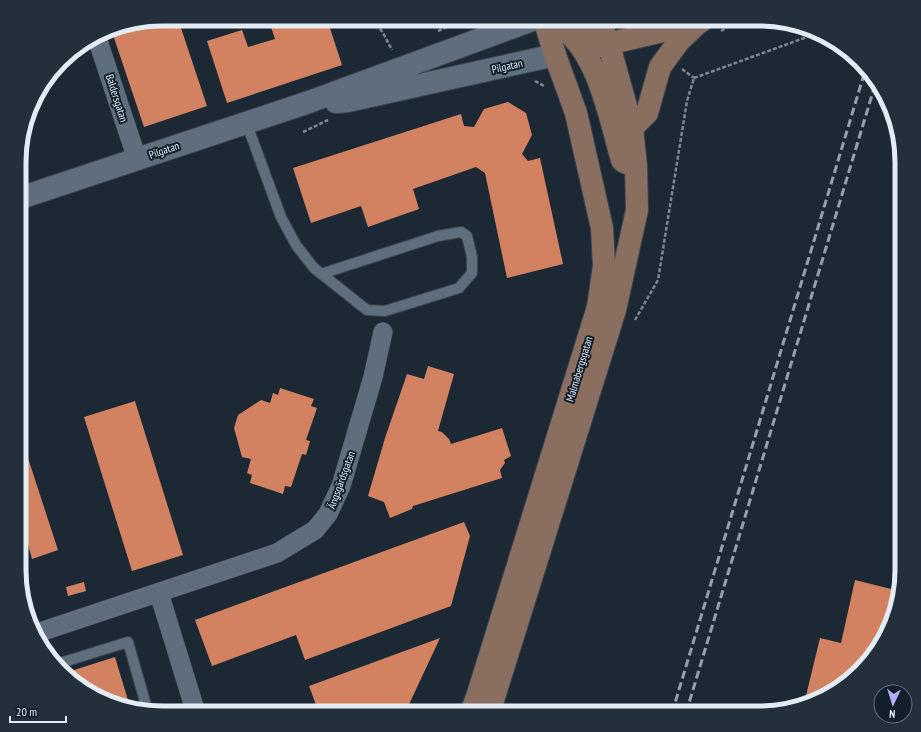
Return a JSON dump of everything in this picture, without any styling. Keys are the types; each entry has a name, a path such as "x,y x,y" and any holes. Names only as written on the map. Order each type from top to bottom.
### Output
{"main road":[{"name":"Malmabergsgatan","path":"474,706 598,307 604,266 602,228 576,113 546,26"},
{"path":"560,26 563,28 589,28 596,72 622,160 636,166"},
{"name":"Pilgatan","path":"555,55 589,28 609,45 683,26"},
{"path":"632,128 647,113 660,67 679,41 696,26"},
{"name":"Malmabergsgatan","path":"491,706 615,310 638,210 636,166 632,128 609,45"}],"street":[{"name":"Pilgatan","path":"26,196 309,102 516,26"},
{"name":"Baldersgatan","path":"98,42 136,159"},
{"name":"Pilgatan","path":"309,102 348,101 555,55"},
{"name":"Ängsgärdsgatan","path":"41,632 277,553 315,530 328,514 341,486 371,384 383,332"},
{"path":"159,593 194,706"}],"lane":[{"path":"246,122 281,217 296,245 314,268 321,274 367,310 385,311 459,288 472,273 472,257 467,236 461,232 438,236 321,274"},
{"path":"63,663 128,642 146,705"}],"path":[{"path":"378,26 396,55"},
{"path":"694,78 809,35"}],"building":[{"path":"153,26 180,26 207,106 144,127 113,35"},
{"path":"329,26 342,65 227,103 207,41 242,30 248,47 275,39 271,27"},
{"path":"508,102 526,113 532,135 522,154 528,161 540,158 563,264 507,278 485,173 476,167 413,189 419,209 368,227 361,206 311,223 293,168 461,114 464,126 474,127 484,109"},
{"path":"428,366 454,374 438,431 442,432 449,439 451,444 502,428 511,456 504,460 505,463 500,470 502,478 413,506 412,509 390,518 384,502 368,496 385,438 407,374 424,379"},
{"path":"280,388 314,399 311,406 317,408 306,440 310,441 306,455 302,454 291,487 285,486 283,494 250,483 252,475 247,473 251,459 242,457 234,428 238,415 261,400 270,403 273,393 278,395"},
{"path":"135,401 183,555 132,571 84,417"},
{"path":"26,455 58,550 32,559 26,541"},
{"path":"464,522 470,536 451,606 305,660 296,635 212,666 195,620"},
{"path":"855,580 893,590 885,622 872,646 861,660 835,683 806,698 820,638 841,643"},
{"path":"84,582 86,591 68,596 66,587"},
{"path":"440,638 408,706 316,706 309,686"},
{"path":"115,657 128,701 102,692 86,683 71,671"}],"railway":[{"path":"674,706 864,75"},
{"path":"688,706 874,89"}]}
